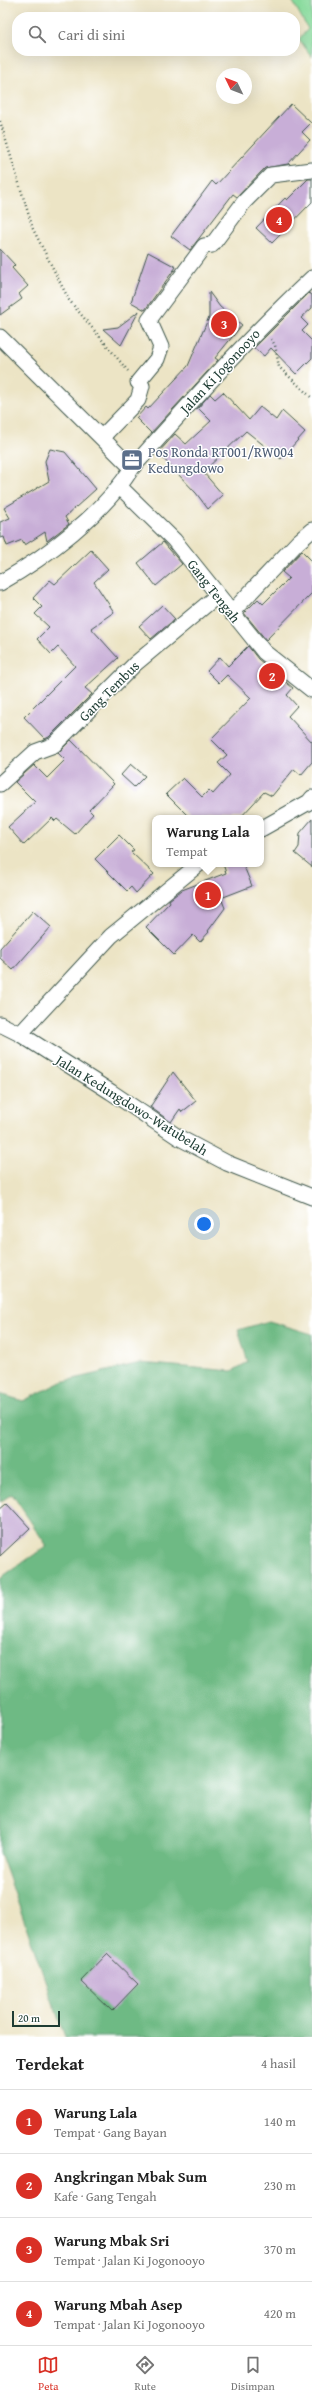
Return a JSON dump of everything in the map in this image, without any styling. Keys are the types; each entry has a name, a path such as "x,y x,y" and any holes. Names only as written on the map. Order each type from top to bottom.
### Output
{"street":[{"path":"102,437 138,400 142,386 138,382 157,359 161,347 149,320 204,246 212,245 244,202 271,176 312,170"},
{"name":"Jalan Ki Jogonooyo","path":"0,583 24,570 64,540 120,487 132,468 261,326 312,278"},
{"path":"0,337 132,468"},
{"name":"Gang Tengah","path":"120,487 174,540 231,613 264,652 312,690"},
{"path":"231,613 298,542 312,530"},
{"name":"Gang Tembus","path":"0,784 35,752 54,745 135,664 218,595"},
{"path":"264,827 311,801"},
{"path":"20,1034 111,936 195,867"},
{"name":"Jalan Kedungdowo-Watubelah","path":"0,1024 20,1034 178,1137 226,1163 312,1197"}],"path":[{"path":"0,121 33,229 69,300 112,354 138,382"},
{"path":"261,326 275,346 279,367 312,398"}],"green space":[{"path":"292,0 312,0 312,57 300,40 300,38 308,29 300,12"},
{"path":"269,1321 312,1334 312,2037 65,2037 0,1852 0,1578 47,1546 12,1494 0,1502 0,1394 23,1401 61,1382 140,1363 232,1371 248,1362 238,1330"}],"building":[{"path":"291,104 311,123 302,132 310,140 288,164 265,168 237,197 233,194 190,250 171,236 212,181 216,185"},
{"path":"308,179 312,179 312,202 272,243 256,228 285,198 287,200"},
{"path":"0,249 15,265 12,268 28,286 19,294 22,299 0,315"},
{"path":"148,252 176,267 145,310 131,302"},
{"path":"209,292 220,307 242,325 215,358 218,360 151,433 136,418 146,407 148,409 188,366 209,317"},
{"path":"309,293 312,295 312,308 301,318 308,325 302,331 312,341 312,358 296,374 271,348 264,356 254,348"},
{"path":"139,311 121,345 103,329 118,327"},
{"path":"223,392 249,420 260,407 276,420 282,411 305,432 281,459 246,431 203,472 223,495 208,509 196,493 158,453 175,434 186,444 211,421 198,408 210,394 215,399"},
{"path":"50,449 65,452 96,489 65,517 69,524 47,541 45,532 25,545 22,540 7,546 4,537 0,538 0,522 10,518 4,508 49,481 45,461"},
{"path":"163,542 182,564 156,586 138,563"},
{"path":"91,550 108,569 94,582 114,612 91,628 118,658 85,688 92,694 49,737 45,739 24,717 75,666 58,647 51,654 37,639 49,627 35,614 42,607 33,598 50,580 55,584"},
{"path":"302,551 312,561 312,593 266,640 244,613 258,599 263,604 289,578 282,572"},
{"path":"162,605 175,619 151,639 139,626"},
{"path":"248,646 258,659 293,688 287,695 297,706 288,716 312,742 312,762 301,775 294,769 272,796 264,792 243,815 187,815 166,794 183,778 202,797 209,790 213,794 230,775 218,763 227,755 211,739 251,698 227,675 219,683 207,671 220,657 228,666"},
{"path":"71,740 114,784 89,810 93,814 75,834 57,819 55,821 52,818 24,845 8,827 35,802 15,782 34,765 47,778 65,760 58,753"},
{"path":"131,764 145,776 134,787 121,775"},
{"path":"312,819 312,867 295,853 299,847 300,833"},
{"path":"119,835 134,850 131,852 154,874 136,893 131,887 127,891 95,859"},
{"path":"224,867 244,867 252,886 221,898 225,908 208,931 209,932 200,942 193,935 174,955 146,927 170,902 169,900 182,890 226,873"},
{"path":"33,911 51,927 13,970 0,958 0,948"},
{"path":"173,1072 196,1101 182,1112 180,1109 171,1122 150,1107"},
{"path":"7,1503 30,1528 0,1556 0,1509"},
{"path":"107,1954 138,1984 112,2011 81,1981"}],"place":[{"name":"Warung Mbah Asep","path":"279,220"},
{"name":"Warung Mbak Sri","path":"224,324"},
{"name":"Pos Ronda RT001/RW004 Kedungdowo","path":"132,460"},
{"name":"Angkringan Mbak Sum","path":"272,676"},
{"name":"Warung Lala","path":"208,895"}]}
